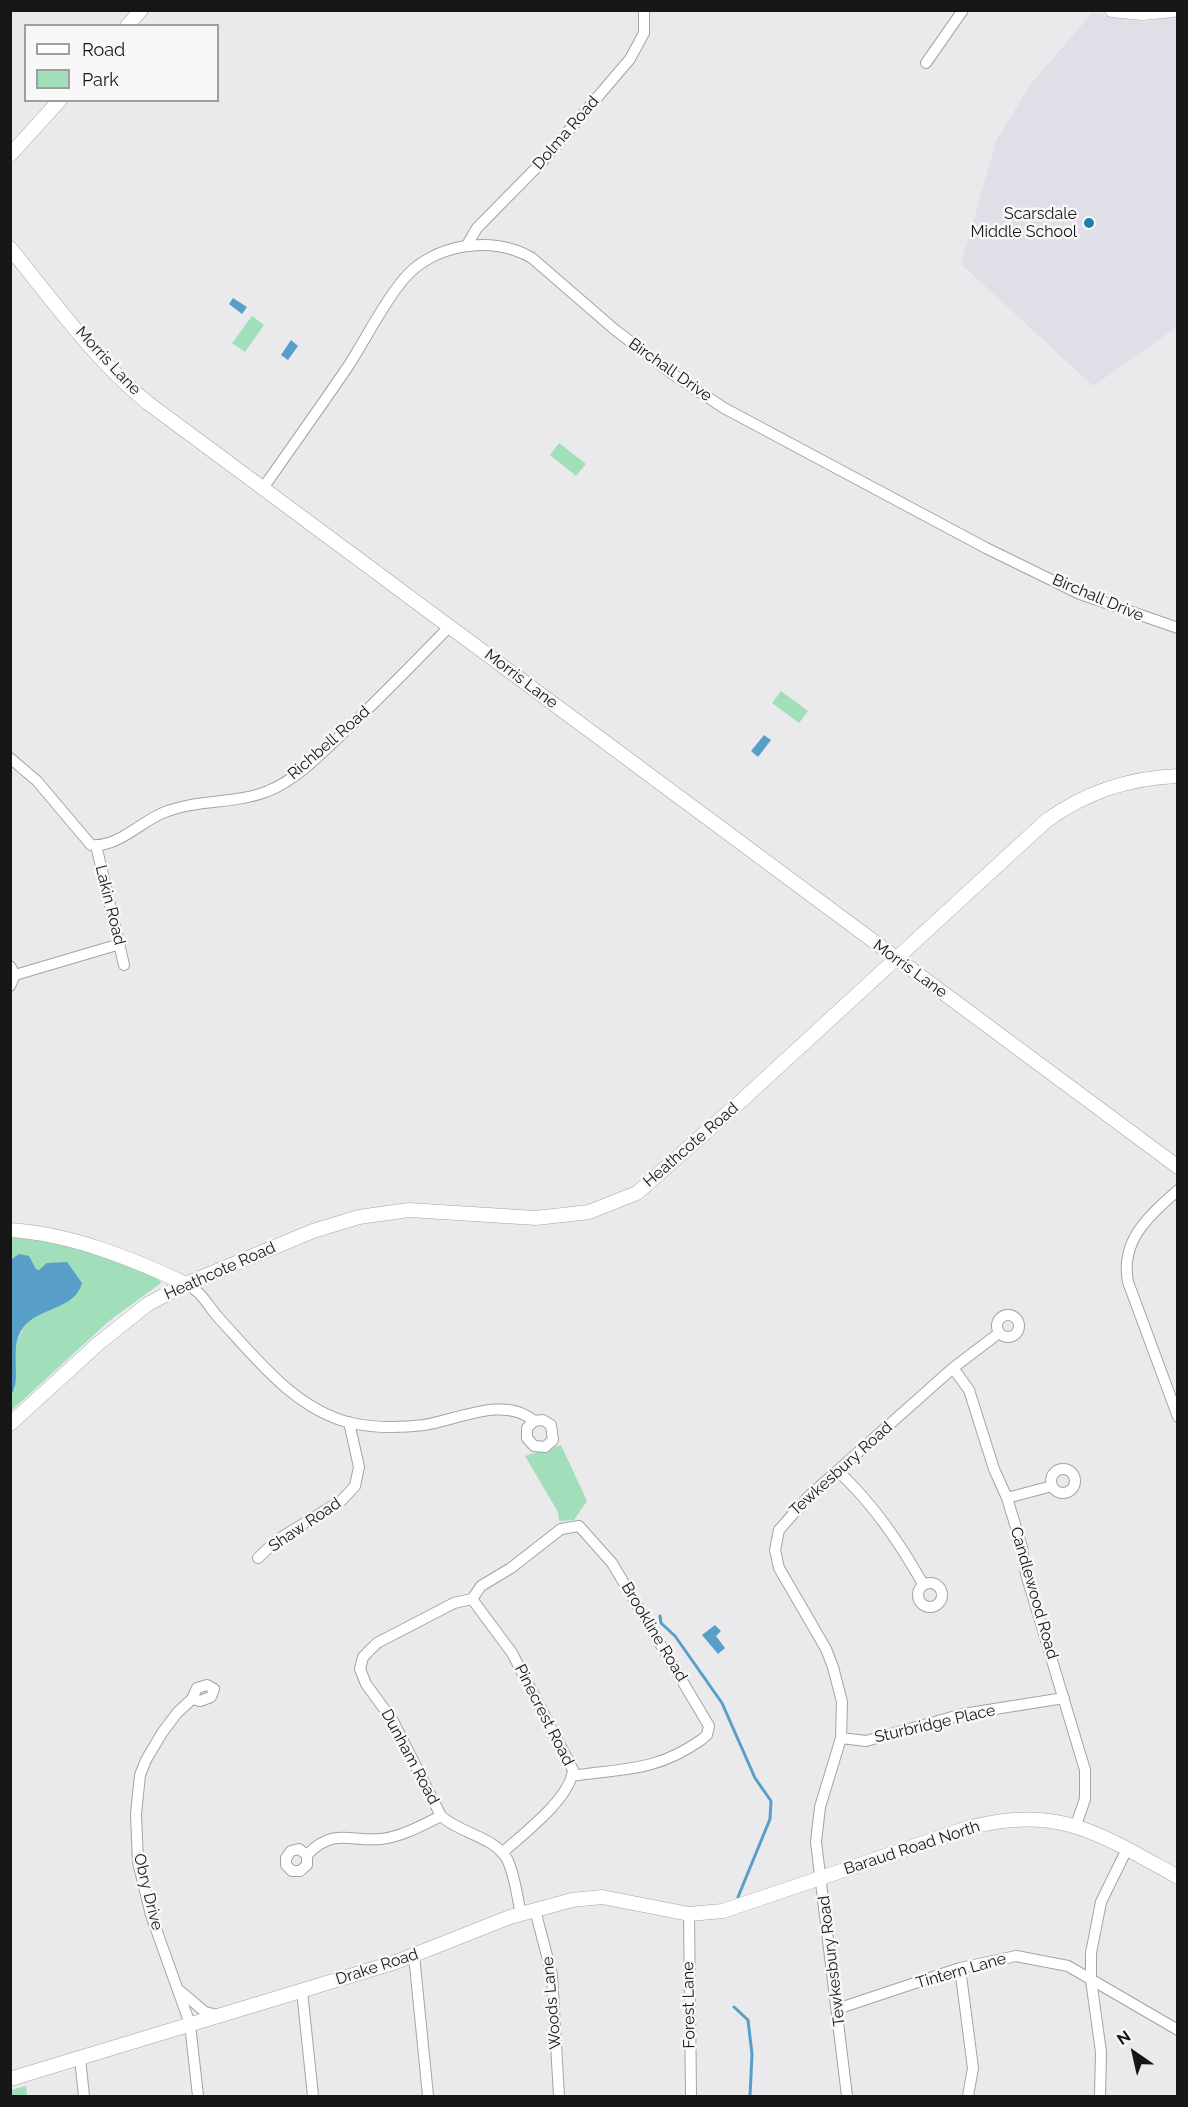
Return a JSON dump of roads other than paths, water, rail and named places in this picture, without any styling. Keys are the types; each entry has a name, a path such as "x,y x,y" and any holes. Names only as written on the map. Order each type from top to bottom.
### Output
{"street":[{"path":"129,24 141,10"},
{"name":"Dolma Road","path":"467,245 477,228 542,162 630,59 644,33 644,10"},
{"path":"926,63 963,10"},
{"path":"1112,10 1142,13 1173,10"},
{"path":"10,155 58,102"},
{"name":"Birchall Drive","path":"263,488 350,363 402,281 427,260 467,245 511,249 532,258 614,329 671,374 724,408 986,548 1080,594 1178,628"},
{"name":"Morris Lane","path":"10,248 122,381 1178,1167"},
{"name":"Richbell Road","path":"96,845 109,843 152,817 174,808 203,801 256,795 276,787 329,747 450,626"},
{"path":"10,758 51,796 85,840 96,845"},
{"name":"Heathcote Road","path":"10,1424 125,1320 148,1304 186,1284 313,1231 358,1217 408,1210 536,1218 588,1212 637,1193 1017,845 1059,812 1109,787 1136,780 1178,776"},
{"name":"Lakin Road","path":"96,845 124,965"},
{"path":"12,976 120,944"},
{"path":"1178,1190 1140,1227 1130,1245 1125,1265 1128,1282 1178,1417"},
{"path":"10,1230 70,1240 142,1264 196,1288 213,1311 284,1386 300,1399 350,1422 405,1427 509,1410 527,1414 534,1421"},
{"name":"Tewkesbury Road","path":"847,2097 816,1842 817,1820 842,1738 842,1702 833,1667 782,1574 775,1550 776,1541 785,1520 953,1368 999,1333"},
{"name":"Candlewood Road","path":"953,1368 969,1390 994,1469 1007,1498 1022,1546 1026,1574 1085,1770 1085,1799 1076,1825"},
{"name":"Shaw Road","path":"258,1558 277,1540 342,1500 355,1486 359,1467 350,1422"},
{"path":"838,1471 884,1522 923,1584"},
{"path":"1007,1498 1052,1486"},
{"name":"Brookline Road","path":"472,1599 482,1586 511,1568 561,1528 579,1526 612,1563 709,1726 707,1735 701,1740 659,1764 628,1771 572,1776"},
{"name":"Pinecrest Road","path":"472,1599 512,1653 570,1762 572,1776 534,1827 502,1853"},
{"name":"Dunham Road","path":"472,1599 454,1603 377,1643 363,1657 360,1669 366,1684 393,1721 441,1816 450,1824 502,1853"},
{"name":"Sturbridge Place","path":"842,1738 867,1741 963,1714 1064,1698"},
{"name":"Obry Drive","path":"192,1699 177,1713 146,1760 140,1775 136,1814 138,1862 147,1902 190,2024 198,2097"},
{"path":"307,1855 315,1846 343,1836 381,1839 396,1836 441,1816"},
{"name":"Baraud Road North","path":"746,1904 980,1824 1021,1818 1056,1820 1076,1825 1178,1877"},
{"path":"1100,2097 1101,2052 1091,1980 1091,1953 1101,1902 1127,1849"},
{"path":"502,1853 509,1864 521,1914"},
{"name":"Drake Road","path":"10,2079 302,1991 414,1955 521,1914 572,1900 602,1897 689,1914 723,1911 746,1904"},
{"name":"Woods Lane","path":"535,1910 551,1969 559,2097"},
{"name":"Forest Lane","path":"689,1914 691,2097"},
{"path":"414,1955 428,2097"},
{"name":"Tintern Lane","path":"837,2009 960,1968 1002,1958 1032,1957 1068,1966 1178,2030"},
{"path":"960,1968 973,2068 968,2097"},
{"name":"Obry Drive","path":"179,1990 205,2012 220,2016"},
{"path":"302,1991 313,2097"},
{"path":"80,2058 84,2097"}],"water":[{"path":"233,298 247,307 242,314 229,304"},
{"path":"291,340 298,346 288,360 281,355"},
{"path":"764,735 771,740 758,757 751,751"},
{"path":"19,1254 29,1256 36,1269 39,1270 47,1263 67,1262 82,1283 72,1298 38,1316 23,1328 17,1343 15,1385 13,1392 10,1392 10,1260"},
{"path":"715,1625 721,1631 716,1636 725,1648 718,1654 702,1635"}],"waterway":[{"path":"660,1616 661,1623 675,1636 722,1703 755,1778 771,1801 770,1819 738,1897"},
{"path":"734,2007 748,2020 752,2054 750,2096"}],"place":[{"name":"Scarsdale Middle School","path":"1089,223"}]}
